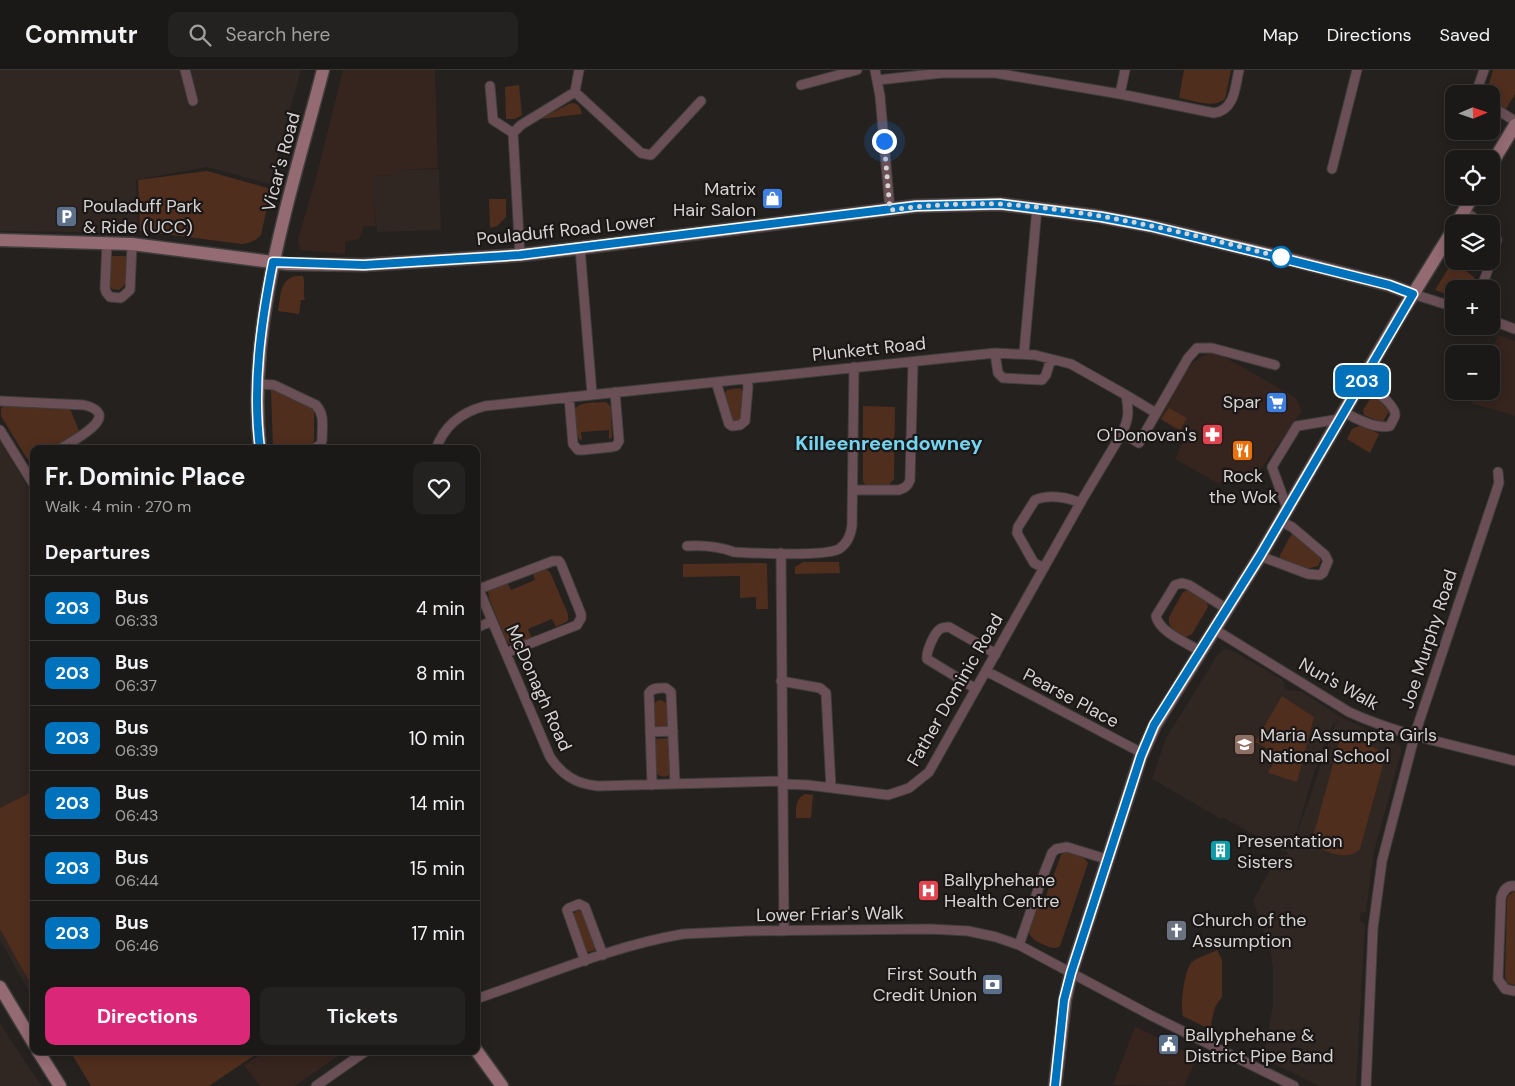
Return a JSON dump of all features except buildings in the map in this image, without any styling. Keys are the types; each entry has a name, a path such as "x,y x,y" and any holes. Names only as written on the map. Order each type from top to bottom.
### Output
{"street":[{"path":"185,70 193,101"},
{"name":"Vicar's Road","path":"260,445 257,384 260,340 273,262 323,70"},
{"path":"520,255 513,133 521,124 575,92 579,70"},
{"path":"801,85 857,70"},
{"path":"876,70 890,210"},
{"path":"1120,94 1125,70"},
{"path":"878,80 926,72 995,71 1208,112 1220,112 1227,108 1233,99 1239,70"},
{"path":"1332,169 1357,70"},
{"path":"1480,85 1484,70"},
{"path":"490,86 493,120 513,133"},
{"path":"575,92 641,153 651,155 701,101"},
{"path":"1500,112 1515,121"},
{"path":"1500,150 1515,125"},
{"name":"Pouladuff Road Lower","path":"0,240 132,244 273,262 364,265 520,255 916,206 1000,204 1102,217 1191,236 1372,281 1413,294"},
{"path":"1462,215 1467,205"},
{"path":"1024,353 1037,208"},
{"path":"1464,211 1470,215"},
{"path":"1055,1086 1064,1000 1071,973 1106,860 1142,753 1154,725 1260,556 1362,380 1445,242"},
{"path":"107,243 106,292 110,297 121,298 130,290 132,244"},
{"path":"580,248 592,394"},
{"path":"1413,294 1445,304"},
{"path":"1500,323 1515,329"},
{"path":"1122,433 1139,443 1188,358 1197,348 1212,348 1275,365"},
{"path":"1051,359 1046,375 1042,380 1003,378 998,373 995,353 1024,353 1051,359 1078,367 1156,413"},
{"name":"Plunkett Road","path":"438,445 452,424 471,410 484,406 995,353"},
{"path":"852,490 899,490 906,487 910,480 913,362"},
{"path":"687,546 721,547 734,552 781,553 826,553 841,548 850,536 854,367"},
{"path":"716,382 729,424 732,426 740,425 744,421 748,387 747,379"},
{"path":"1287,508 1272,467 1297,426 1342,415 1383,427 1390,426 1395,415 1392,408 1378,392 1362,380"},
{"path":"257,384 278,386 316,405 322,414 322,440 320,445"},
{"path":"568,397 572,444 578,450 612,447 618,444 619,441 615,392"},
{"name":"Father Dominic Road","path":"782,782 888,795 902,792 916,784 934,766 1080,503 1122,433 1129,413 1126,396"},
{"path":"0,400 84,405 95,408 100,418 96,425 66,445"},
{"path":"0,430 30,469"},
{"name":"Joe Murphy Road","path":"1366,1086 1373,928 1380,871 1415,734 1499,483 1498,472"},
{"path":"1044,568 1034,563 1019,537 1018,528 1035,500 1040,498 1070,499 1080,503"},
{"path":"1260,556 1314,575 1320,575 1326,568 1328,561 1325,555 1292,527 1280,520"},
{"path":"781,553 784,931"},
{"path":"480,585 553,560 561,564 581,614 580,622 577,625 506,653"},
{"path":"1200,651 1163,629 1156,616 1176,585 1182,583 1189,585 1227,609"},
{"name":"McDonagh Road","path":"480,593 550,757 561,772 571,779 588,785 608,786 782,782"},
{"path":"480,626 492,621"},
{"path":"976,689 927,659 927,652 938,630 949,627 996,654"},
{"name":"Nun's Walk","path":"1214,629 1349,712 1371,722 1515,761"},
{"name":"Pearse Place","path":"986,671 1142,753"},
{"path":"782,681 820,688 826,693 831,788"},
{"path":"652,785 649,693 654,688 668,688 671,692 674,784"},
{"path":"650,732 673,731"},
{"path":"1019,945 1041,881 1052,853 1056,849 1067,847 1106,860"},
{"path":"1515,886 1512,885 1505,889 1501,898 1498,978 1505,989 1515,991"},
{"path":"585,961 568,910 579,904 585,908 603,955"},
{"name":"Lower Friar's Walk","path":"480,998 603,955 683,934 784,931 958,930 996,937 1019,945 1159,1019 1294,1086"},
{"path":"0,987 30,1037"},
{"path":"41,1055 60,1086"},
{"path":"316,1086 360,1055"},
{"path":"480,1055 502,1086"}],"shaded area":[{"path":"0,70 301,70 270,184 207,167 136,180 138,233 0,231"},
{"path":"343,70 435,70 438,168 399,170 397,175 373,176 376,226 364,226 359,239 345,242 345,254 300,250 298,239 316,178"},
{"path":"1184,70 1231,70 1225,99 1209,104 1179,98"},
{"path":"1493,70 1515,70 1515,94 1506,109 1500,105 1500,85 1489,85"},
{"path":"519,85 522,115 515,119 506,119 505,87"},
{"path":"569,104 577,104 582,114 540,119"},
{"path":"439,169 441,230 377,232 372,176 397,175 398,170"},
{"path":"207,171 271,189 259,237 242,244 140,231 138,180"},
{"path":"489,199 506,199 506,217 497,226 490,228"},
{"path":"111,256 126,256 127,259 126,281 119,290 112,289 109,284"},
{"path":"1447,270 1466,270 1476,280 1445,280 1445,294 1435,290"},
{"path":"303,276 304,282 305,300 301,300 299,314 278,311 283,286 290,278"},
{"path":"1498,335 1515,341 1515,416 1471,403 1472,400 1500,400 1500,345 1494,345"},
{"path":"1216,352 1295,397 1302,411 1252,482 1231,474 1219,484 1175,459 1185,436 1160,419 1172,391 1192,363 1208,353"},
{"path":"273,388 308,405 314,410 314,441 311,445 273,445 271,390"},
{"path":"740,388 743,391 741,419 733,421 723,396 727,390"},
{"path":"1372,396 1377,398 1389,411 1383,422 1364,415 1363,410"},
{"path":"606,402 611,407 612,438 609,439 609,430 581,432 582,440 579,439 576,432 574,410 584,404"},
{"path":"3,406 66,408 71,411 79,431 61,445 30,445 29,460 1,416"},
{"path":"863,406 895,407 894,479 888,486 867,486 863,482"},
{"path":"1169,408 1187,418 1180,430 1161,419"},
{"path":"1359,426 1379,434 1370,453 1347,439 1352,429"},
{"path":"0,441 30,490 30,994 0,940"},
{"path":"1291,535 1295,535 1319,555 1321,560 1318,566 1307,569 1280,560 1280,555"},
{"path":"803,562 839,562 840,573 795,574 795,567"},
{"path":"683,564 767,564 768,609 756,609 756,597 740,598 740,576 683,577"},
{"path":"545,568 550,572 568,614 568,621 556,627 552,619 528,629 532,639 517,644 510,644 506,640 488,591 507,582 511,590 535,580 532,571"},
{"path":"1188,590 1206,600 1208,607 1192,634 1186,637 1173,630 1169,617 1183,592"},
{"path":"1225,648 1235,652 1283,680 1285,688 1291,691 1301,691 1341,717 1369,731 1395,740 1401,747 1374,852 1366,912 1361,913 1360,921 1365,924 1356,1086 1319,1086 1261,1057 1266,1043 1273,1004 1273,968 1270,948 1253,901 1277,857 1289,854 1222,817 1221,819 1152,779 1166,738 1218,654","holes":["1339,720 1335,725 1294,842 1313,776 1332,725"]},
{"path":"1282,696 1314,717 1297,782 1268,773 1278,754 1255,742"},
{"path":"661,700 669,704 671,727 653,727 653,704"},
{"path":"1352,733 1382,753 1384,761 1360,849 1351,854 1339,855 1333,854 1318,845 1314,833 1340,739 1344,734"},
{"path":"671,738 671,773 666,777 662,777 656,773 654,739"},
{"path":"30,793 30,983 0,929 0,808"},
{"path":"805,794 813,795 811,818 796,818 796,807 799,798"},
{"path":"1065,852 1078,855 1088,863 1060,946 1054,948 1034,940 1028,930 1028,924 1039,899 1046,896 1061,855"},
{"path":"1515,891 1515,985 1507,983 1505,976 1507,899"},
{"path":"578,910 583,913 595,945 593,951 587,952 584,950 572,915"},
{"path":"1217,950 1222,960 1222,997 1215,1007 1211,1024 1214,1028 1213,1031 1183,1016 1182,1004 1183,988 1189,966 1195,960"},
{"path":"0,1023 30,1069 42,1086 0,1086"},
{"path":"1135,1026 1197,1058 1184,1086 1113,1085"},
{"path":"72,1055 255,1055 209,1086 91,1086"},
{"path":"260,1055 340,1055 295,1086 260,1086 244,1065"}],"bus line":[{"name":"203","path":"260,445 257,384 260,340 273,262 288,264 364,265 520,255 916,206 1000,204 1102,217 1150,226 1389,285 1413,294 1260,556 1154,725 1141,756 1071,973 1064,1000 1055,1086"}],"place":[{"name":"Matrix Hair Salon","path":"772,199"},
{"name":"Pouladuff Park & Ride (UCC)","path":"67,216"},
{"name":"Spar","path":"1277,402"},
{"name":"O'Donovan's","path":"1213,435"},
{"name":"Rock the Wok","path":"1243,451"},
{"name":"Maria Assumpta Girls National School","path":"1244,745"},
{"name":"Presentation Sisters","path":"1221,851"},
{"name":"Ballyphehane Health Centre","path":"928,890"},
{"name":"Church of the Assumption","path":"1176,930"},
{"name":"First South Credit Union","path":"993,984"},
{"name":"Ballyphehane & District Pipe Band","path":"1169,1045"}],"district":[{"name":"Killeenreendowney","path":"889,443"}],"route":[{"path":"884,141 890,210 916,206 964,204 1000,204 1037,208 1118,220 1284,258 1281,257"}]}
